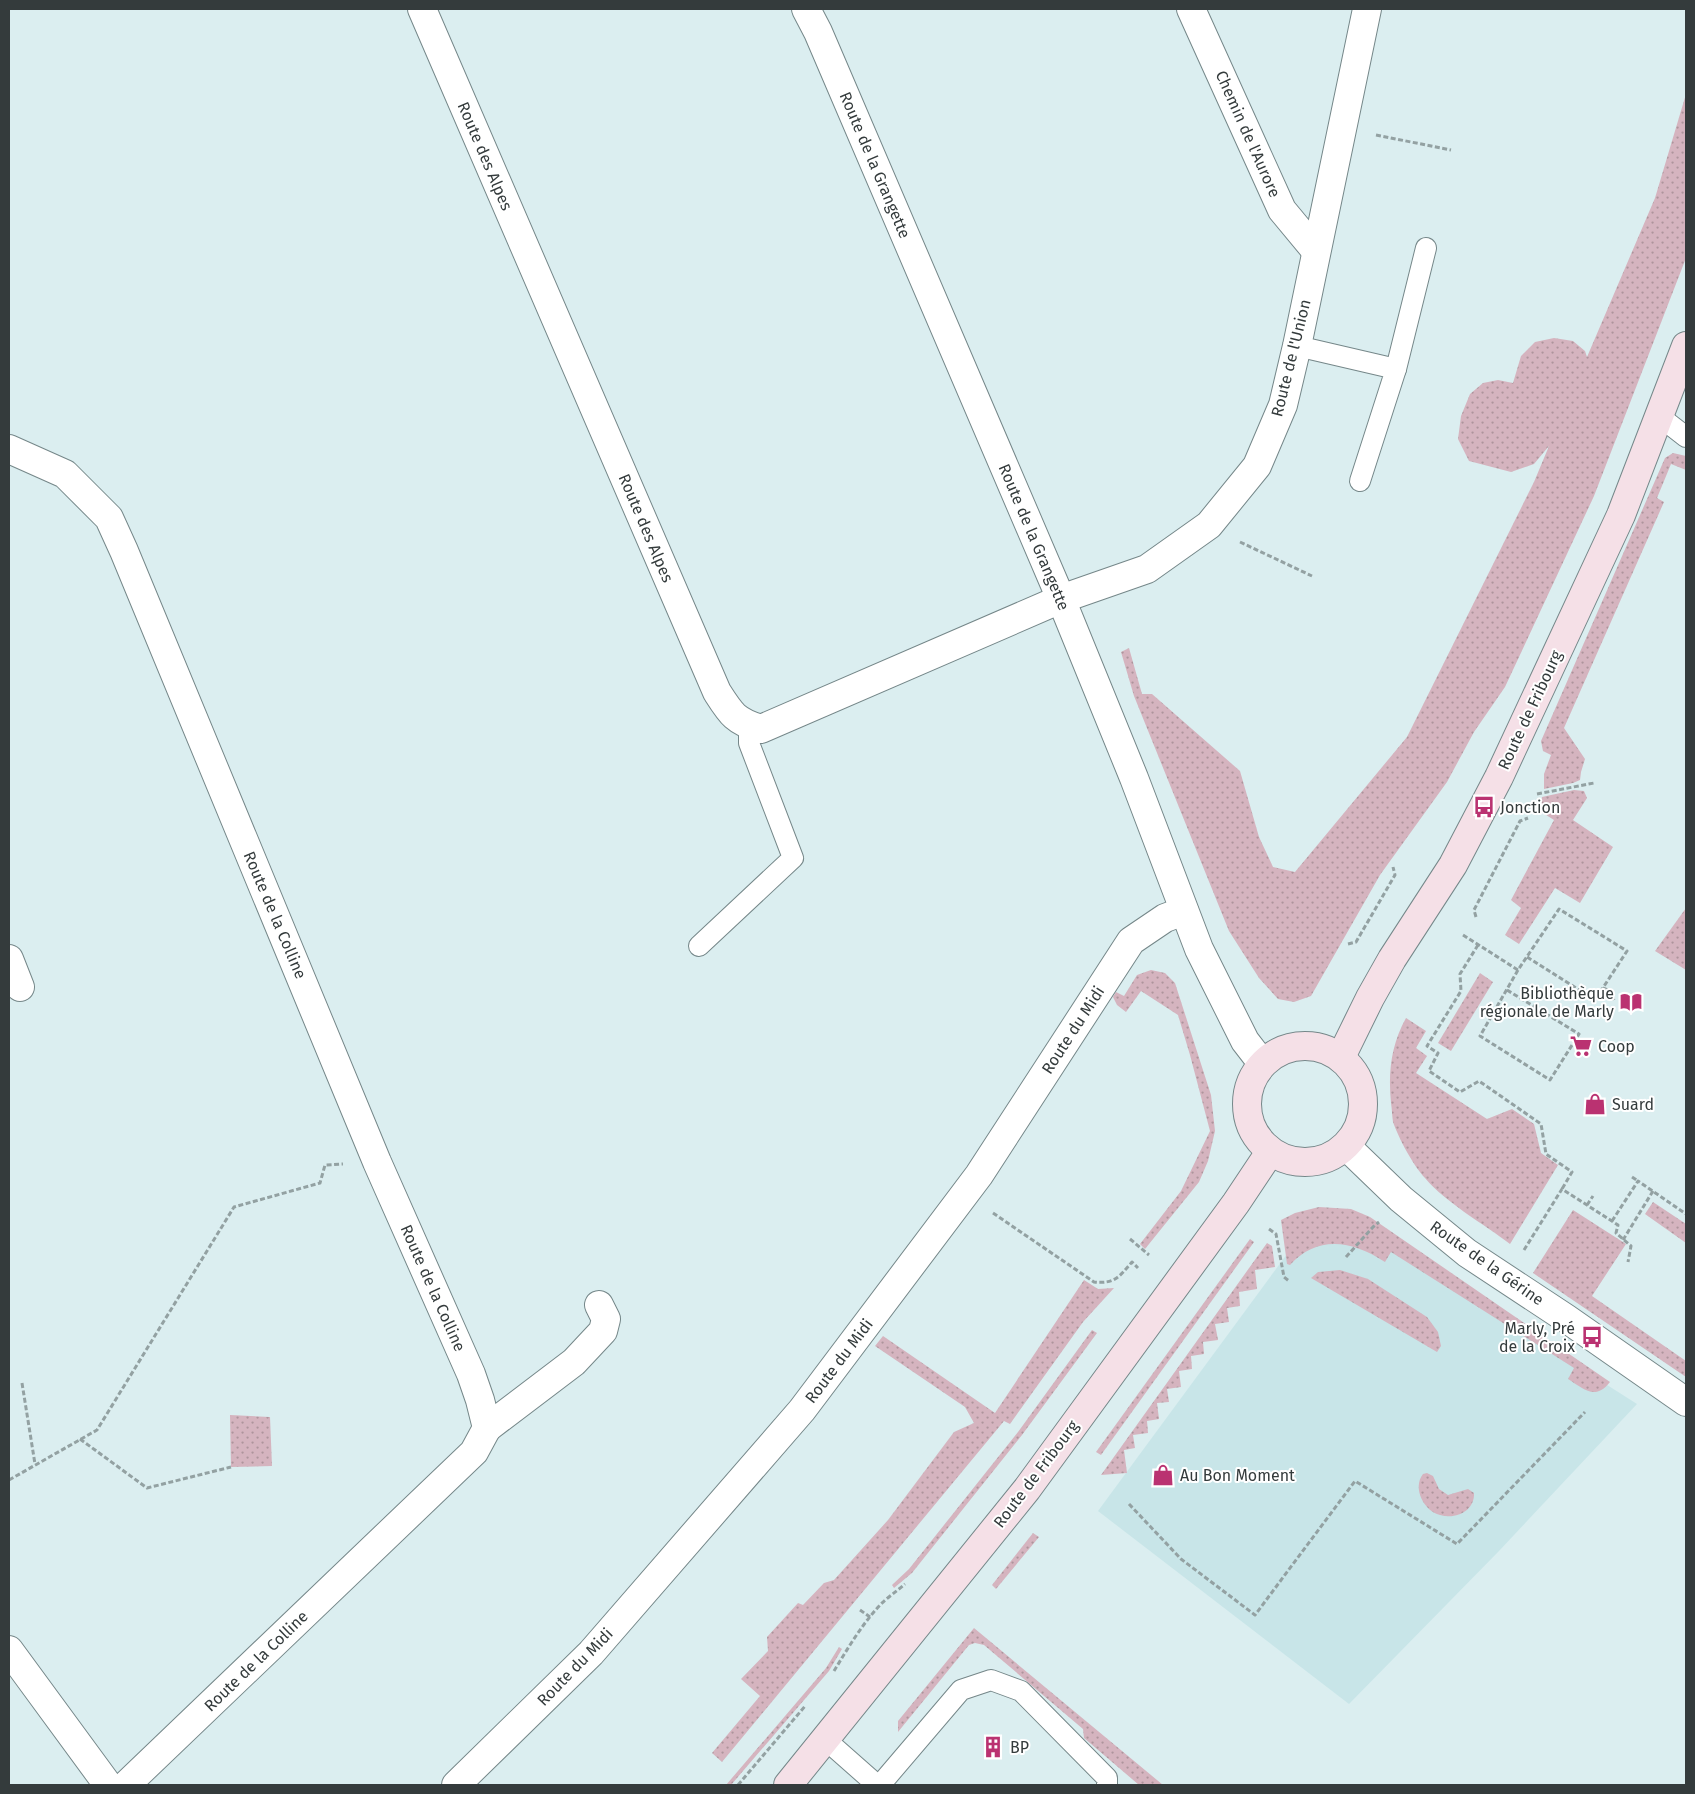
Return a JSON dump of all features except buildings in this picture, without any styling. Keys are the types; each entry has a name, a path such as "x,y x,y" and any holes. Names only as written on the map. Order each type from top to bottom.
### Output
{"main road":[{"name":"Route de Fribourg","path":"1340,1058 1392,959 1453,865 1499,777 1621,516 1686,346"},
{"path":"1309,1045 1326,1049 1340,1058 1352,1070 1361,1088 1363,1109 1358,1129 1346,1146 1329,1158 1309,1163 1289,1161 1270,1152 1258,1141 1250,1126 1246,1110 1247,1093 1252,1077 1262,1063 1275,1053 1291,1047 1309,1045"},
{"name":"Route de Fribourg","path":"788,1785 1032,1482 1236,1202 1270,1152"}],"street":[{"name":"Route des Alpes","path":"422,9 717,692 731,714 749,725"},
{"name":"Route de la Grangette","path":"806,9 818,32 1061,599 1134,778 1199,949 1244,1040 1262,1063"},
{"name":"Chemin de l'Aurore","path":"1192,9 1282,210 1316,252"},
{"name":"Route de l'Union","path":"1061,599 1147,569 1209,525 1257,466 1283,405 1297,346 1366,9"},
{"name":"Route de la Colline","path":"9,448 65,474 109,518 377,1162 470,1374 480,1400 487,1428"},
{"path":"749,725 761,729 1061,599"},
{"name":"Route du Midi","path":"456,1785 591,1653 802,1410 979,1175 1131,941 1165,918 1184,911"},
{"path":"9,959 20,987"},
{"name":"Route de la Gérine","path":"1346,1146 1401,1199 1468,1253 1686,1402"},
{"name":"Route de la Colline","path":"126,1785 474,1452 487,1428 574,1362 603,1331 606,1319 599,1305"},
{"path":"9,1650 108,1785"}],"lane":[{"path":"1360,481 1396,369 1426,248"},
{"path":"1297,346 1396,369"},
{"path":"1659,416 1686,438"},
{"path":"699,946 793,858 749,743 749,725"},
{"path":"826,1740 878,1785 961,1690 991,1680 1021,1691 1107,1778 1107,1785"}],"path":[{"path":"1375,135 1451,150"},
{"path":"1238,540 1312,576"},
{"path":"1537,794 1594,783"},
{"path":"1476,917 1474,910 1520,821 1528,818"},
{"path":"1348,944 1356,942 1395,875 1393,867"},
{"path":"1507,990 1579,1034 1550,1080 1480,1036 1518,970 1559,909 1627,951 1596,1000 1528,956"},
{"path":"1463,935 1518,970"},
{"path":"1478,945 1460,974 1461,991 1427,1046 1438,1053 1429,1072 1460,1092 1479,1081 1541,1124 1546,1154 1572,1172 1521,1255"},
{"path":"1603,988 1610,991 1614,1000"},
{"path":"1575,1040 1579,1042 1588,1040"},
{"path":"9,1480 96,1430 234,1207 320,1183 325,1165 377,1162"},
{"path":"1632,1177 1686,1214"},
{"path":"1612,1221 1638,1181"},
{"path":"1562,1189 1618,1225 1616,1233 1631,1246 1628,1262"},
{"path":"1623,1240 1653,1191"},
{"path":"965,1193 1094,1282 1106,1283 1117,1279 1132,1262 1138,1268"},
{"path":"1587,1205 1593,1196"},
{"path":"1346,1257 1373,1227 1384,1219"},
{"path":"1269,1229 1276,1234 1284,1277 1289,1281"},
{"path":"1130,1239 1149,1256"},
{"path":"22,1383 35,1464"},
{"path":"1129,1504 1181,1559 1255,1615 1355,1481 1458,1544 1585,1412"},
{"path":"80,1439 148,1488 232,1467"},
{"path":"860,1610 870,1617"}],"shaded area":[{"path":"1686,94 1686,258 1594,496 1505,687 1474,732 1447,782 1380,875 1311,996 1294,1002 1278,999 1259,978 1229,931 1134,696 1121,652 1129,648 1142,694 1152,694 1240,771 1259,837 1273,867 1295,872 1407,737 1534,482 1549,446 1534,464 1511,472 1469,461 1458,439 1461,416 1470,394 1483,383 1498,380 1513,383 1521,356 1535,342 1554,338 1573,341 1585,351 1587,357 1655,198"},
{"path":"1673,453 1686,456 1686,470 1671,464 1657,498 1664,502 1564,728 1585,759 1580,780 1544,789 1544,774 1551,755 1543,751 1541,741 1665,458"},
{"path":"1574,790 1584,791 1587,798 1573,820 1613,847 1580,903 1555,888 1519,944 1505,935 1521,908 1511,900 1554,820 1540,811 1542,797"},
{"path":"1686,908 1686,970 1655,951"},
{"path":"1151,970 1165,973 1175,983 1211,1095 1215,1131 1208,1161 1199,1182 1145,1249 1140,1244 1181,1191 1210,1131 1178,1015 1141,991 1126,1012 1117,1005 1113,997 1116,992 1124,996 1137,975"},
{"path":"1480,973 1493,982 1451,1051 1438,1043"},
{"path":"1406,1018 1426,1031 1416,1048 1427,1056 1416,1073 1487,1119 1512,1109 1534,1124 1541,1153 1558,1165 1510,1244 1443,1196 1416,1166 1399,1136 1393,1122 1390,1070 1397,1038"},
{"path":"1653,1202 1686,1224 1686,1243 1645,1214"},
{"path":"1319,1207 1351,1209 1370,1217 1610,1382 1599,1391 1594,1392 1584,1389 1568,1379 1574,1368 1391,1252 1385,1262 1361,1249 1336,1244 1324,1245 1312,1248 1290,1265 1287,1264 1281,1220 1295,1213"},
{"path":"1573,1210 1626,1244 1592,1296 1686,1361 1686,1377 1533,1273"},
{"path":"1347,1219 1637,1404 1499,1551 1349,1704 1098,1511 1312,1220"},
{"path":"1250,1239 1254,1242 1101,1455 1096,1452"},
{"path":"1267,1243 1272,1246 1275,1267 1255,1270 1257,1289 1239,1292 1240,1306 1227,1308 1229,1322 1215,1324 1218,1340 1203,1342 1204,1354 1191,1356 1192,1369 1179,1371 1181,1387 1167,1389 1169,1402 1157,1403 1159,1419 1147,1421 1148,1433 1133,1435 1135,1448 1124,1450 1127,1473 1101,1475"},
{"path":"1340,1270 1368,1279 1427,1317 1438,1332 1441,1346 1437,1352 1311,1278 1318,1272"},
{"path":"1084,1280 1098,1289 1114,1288 1083,1322 1010,1424 1004,1421 722,1762 712,1753 760,1696 741,1679 768,1651 767,1637 798,1603 803,1605 824,1583 834,1580 888,1520 954,1432 974,1423 965,1407 875,1346 883,1336 995,1413"},
{"path":"1092,1330 1097,1333 1022,1435 912,1573 894,1588 892,1585 909,1569 1018,1432"},
{"path":"230,1415 270,1417 272,1466 231,1467"},
{"path":"1427,1473 1433,1476 1439,1489 1448,1495 1468,1489 1474,1493 1472,1504 1458,1515 1446,1516 1434,1513 1425,1504 1419,1492 1420,1480 1423,1474"},
{"path":"1033,1533 1039,1537 996,1589 992,1585"},
{"path":"974,1628 1163,1785 1139,1785 1084,1738 1083,1729 984,1645 975,1643 969,1645 898,1732 898,1721"},
{"path":"839,1647 842,1649 829,1671 731,1785 726,1785 826,1668"}],"place":[{"name":"Jonction","path":"1484,807"},
{"name":"Bibliothèque régionale de Marly","path":"1631,1002"},
{"name":"Coop","path":"1581,1046"},
{"name":"Suard","path":"1595,1104"},
{"name":"Marly, Pré de la Croix","path":"1592,1337"},
{"name":"Au Bon Moment","path":"1163,1475"},
{"name":"BP","path":"993,1747"}]}
